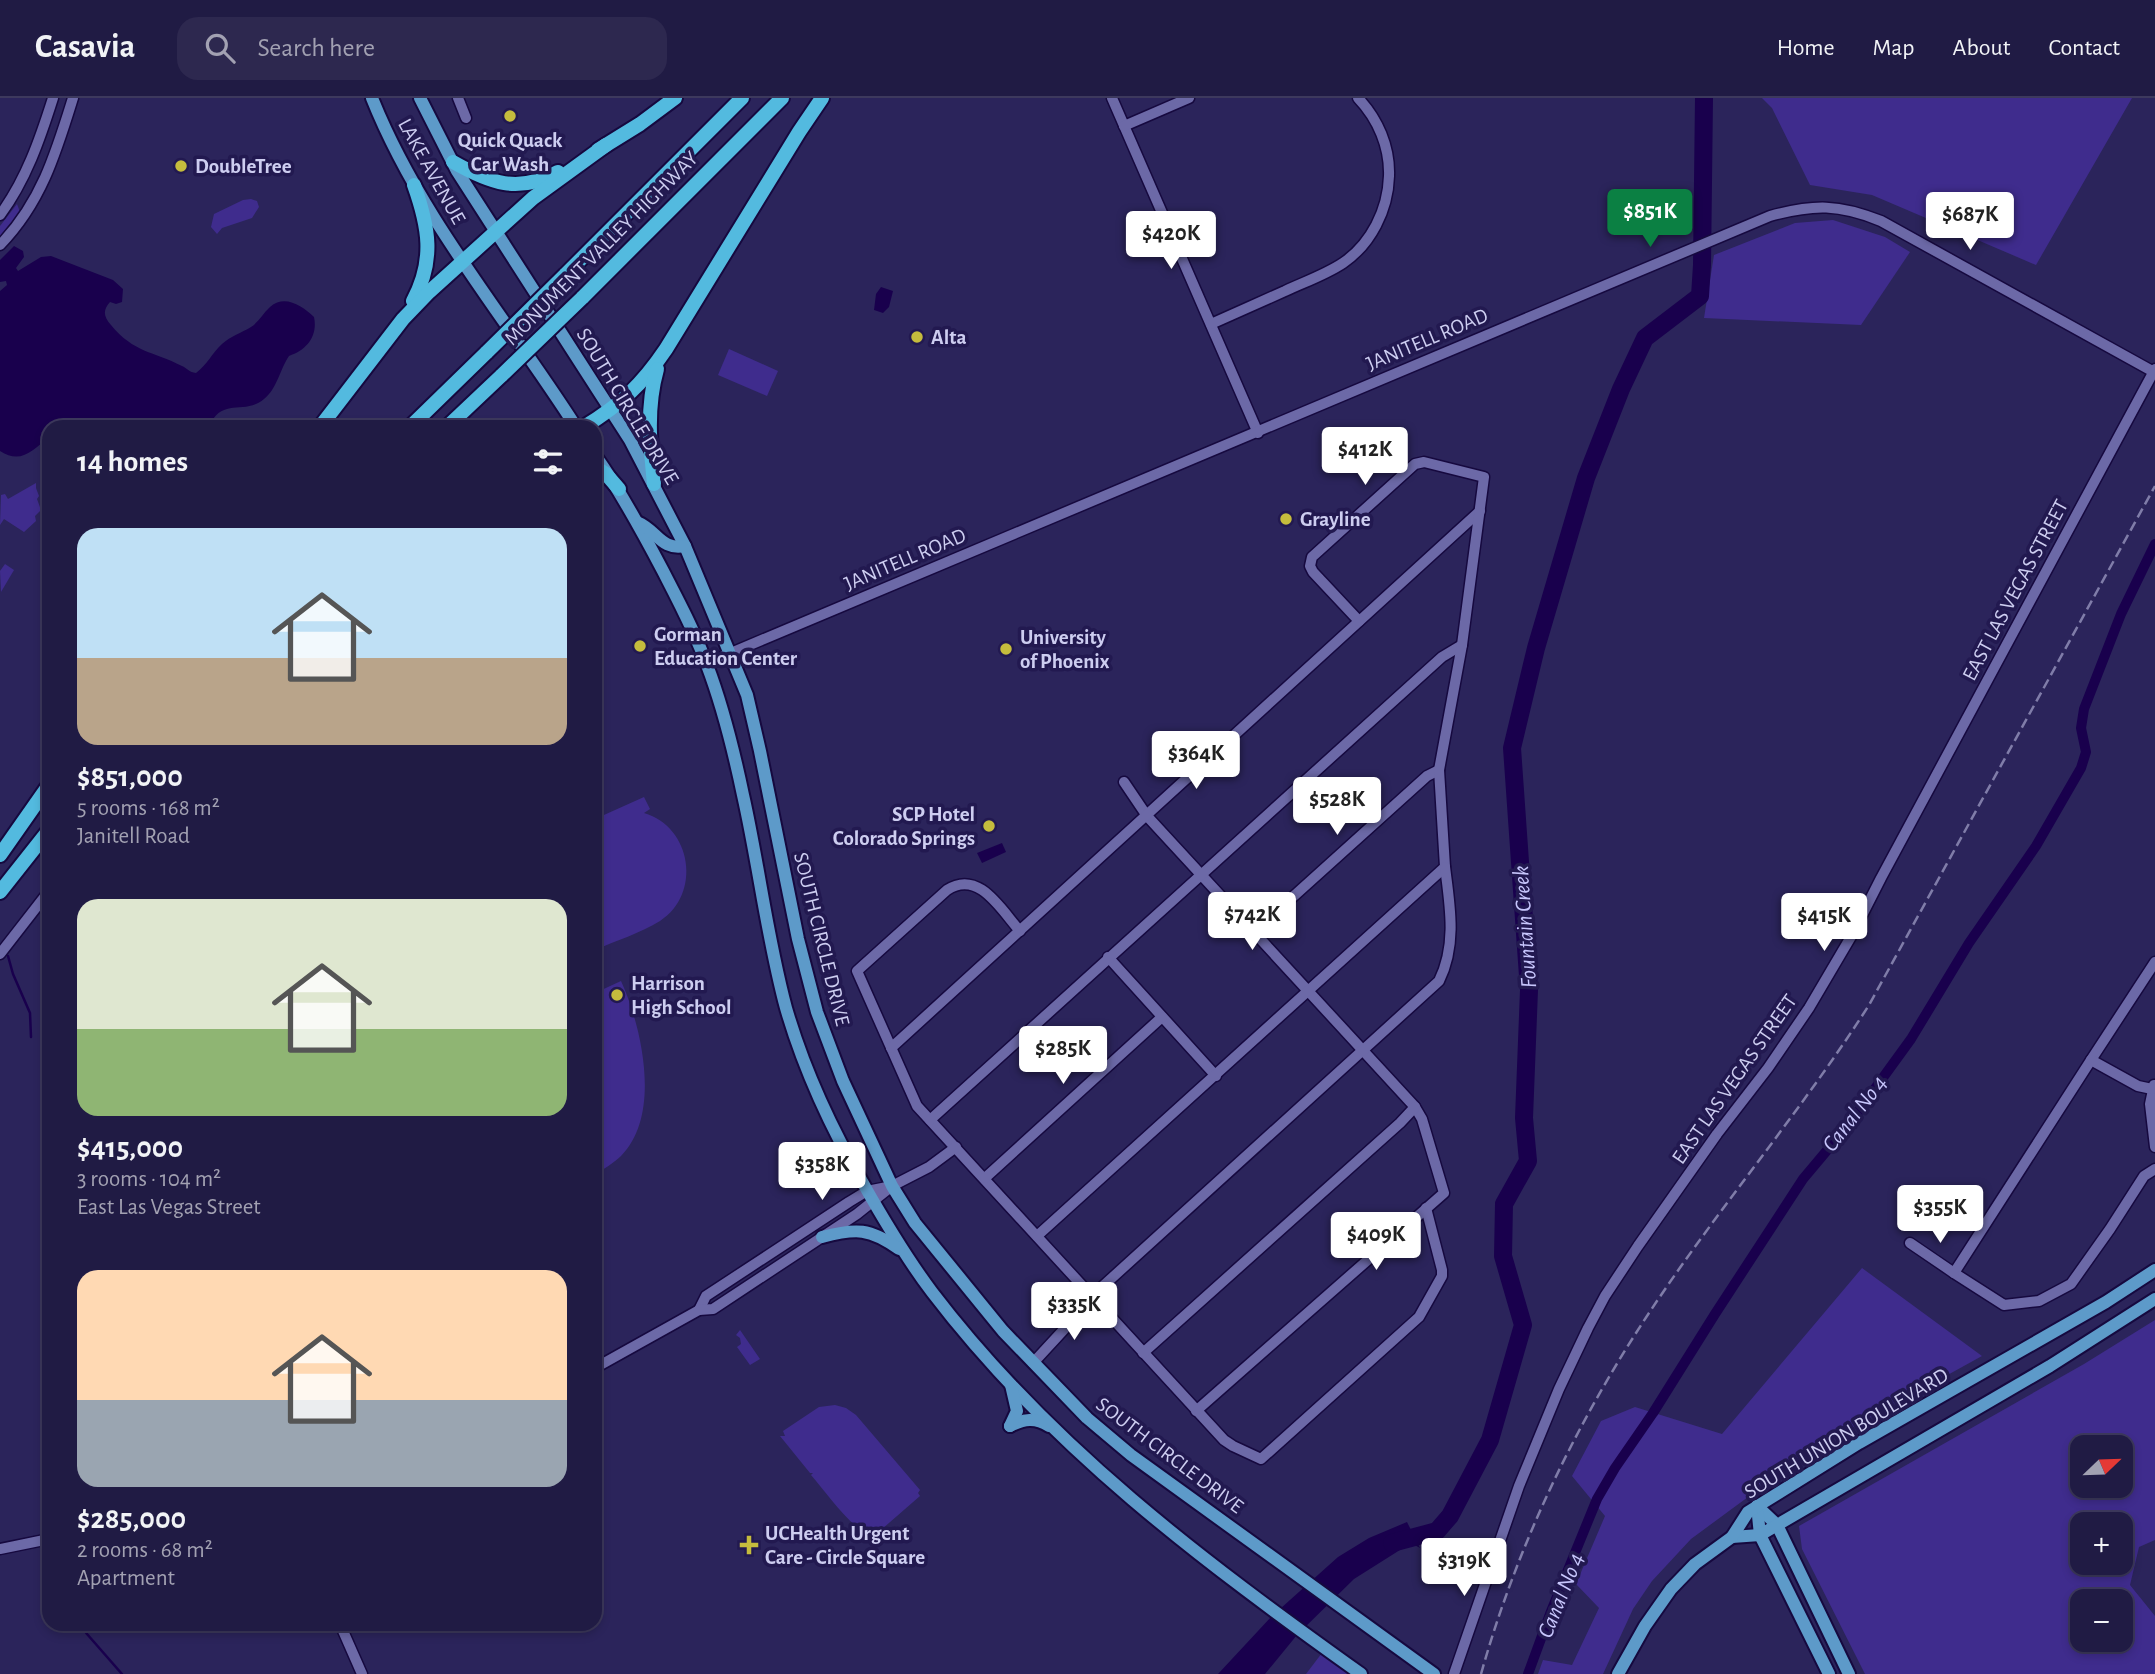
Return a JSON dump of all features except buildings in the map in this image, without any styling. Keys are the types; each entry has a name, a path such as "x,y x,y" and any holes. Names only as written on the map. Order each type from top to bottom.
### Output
{"highway":[{"path":"453,162 495,182 522,184 550,176 640,124 675,98"},
{"name":"MONUMENT VALLEY HIGHWAY","path":"417,420 743,98"},
{"name":"MONUMENT VALLEY HIGHWAY","path":"454,420 582,298 782,98"},
{"path":"595,420 611,410 646,377 660,358 792,142 822,98"},
{"path":"325,420 403,319 429,292 543,190 606,145"},
{"path":"403,319 422,285 428,264 425,215 414,185"},
{"path":"654,484 649,418 660,358"},
{"path":"602,471 619,489"},
{"path":"0,856 42,795"},
{"path":"0,856 42,805"},
{"path":"0,894 42,839"},
{"path":"0,894 42,849"}],"main road":[{"name":"LAKE AVENUE","path":"372,98 414,185 464,261"},
{"name":"LAKE AVENUE","path":"420,98 453,162 496,232"},
{"name":"SOUTH CIRCLE DRIVE","path":"496,232 611,410 654,484 685,546 731,653 753,717 809,985 843,1081 892,1186 915,1223 988,1313 1087,1418 1434,1674"},
{"path":"464,261 571,420"},
{"path":"602,465 619,489 686,616 707,663 744,798 773,952 787,1009 807,1069 867,1191 905,1253 933,1293 1009,1382 1057,1432 1133,1502 1219,1570 1361,1674"},
{"path":"636,522 649,528 668,546 685,546"},
{"path":"822,1237 851,1230 867,1231 884,1238 905,1253"},
{"name":"SOUTH UNION BOULEVARD","path":"1732,1537 1748,1512 1757,1506 1859,1443 2106,1302 2155,1270"},
{"name":"SOUTH UNION BOULEVARD","path":"1732,1537 1760,1535 2050,1366 2155,1298"},
{"path":"1009,1382 1017,1411 1010,1426 1024,1420 1038,1420 1057,1432"},
{"path":"1757,1506 1777,1525 1849,1674"},
{"path":"1757,1506 1760,1535 1829,1674"},
{"path":"1618,1674 1645,1626 1671,1589 1695,1564 1732,1537"}],"street":[{"path":"0,215 37,147 52,98"},
{"path":"0,245 16,228 37,195 73,98"},
{"path":"458,98 466,118"},
{"path":"1112,98 1258,433"},
{"path":"1124,126 1189,98"},
{"path":"1211,324 1345,262 1376,226 1382,213 1389,181 1387,153 1379,129 1358,98"},
{"name":"JANITELL ROAD","path":"707,663 1770,216 1816,207 1848,209 1863,214 1902,231 2154,371"},
{"name":"EAST LAS VEGAS STREET","path":"1454,1674 1519,1486 1555,1398 1605,1296 1717,1134 1768,1068 1809,1008 1852,935 2154,371"},
{"path":"1033,1363 1094,1298 1439,981 1444,972 1452,919 1445,867 1439,770 1462,645 1484,477 1419,462 1312,557 1310,566 1313,572 1359,621"},
{"path":"891,1048 1480,510"},
{"path":"930,1120 1442,657 1462,645"},
{"path":"1254,932 1427,776 1439,770"},
{"path":"1124,782 1147,816 1415,1107 1422,1119 1444,1193 1196,1411"},
{"path":"1037,1236 1445,867"},
{"path":"1020,930 986,892 978,886 962,883 947,890 857,971 912,1098 1196,1411 1233,1447 1261,1459 1419,1317 1442,1276 1426,1208"},
{"path":"0,954 42,900"},
{"path":"1108,957 1216,1076"},
{"path":"1954,1273 2155,962"},
{"path":"985,1178 1162,1017"},
{"path":"2091,1060 2138,1086 2154,1086 2150,1104 2155,1147"},
{"path":"1143,1353 1415,1107"},
{"path":"699,1310 706,1296 867,1191 892,1186 929,1167 956,1147"},
{"path":"1910,1243 2004,1305 2039,1301 2071,1284 2144,1176 2155,1169"},
{"path":"602,1364 699,1310 713,1310 874,1203 892,1186"},
{"path":"0,1549 42,1540"},
{"path":"343,1631 362,1674"}],"shaded area":[{"path":"1762,98 2132,98 2036,265 1872,195 1810,185 1772,108"},
{"path":"251,199 257,201 259,207 252,218 222,228 217,234 211,227 214,214"},
{"path":"17,204 20,212 0,237 0,226"},
{"path":"1833,220 1885,237 1910,252 1861,325 1704,318 1714,255 1795,223"},
{"path":"14,246 23,251 24,257 16,268 18,271 41,257 51,256 113,280 123,289 122,302 110,302 105,310 105,316 111,325 136,346 194,373 200,370 222,344 254,325 276,303 293,303 314,317 313,336 306,346 289,356 272,390 256,404 227,409 213,420 42,420 42,443 26,454 14,457 0,451 0,291 7,285 6,281 0,282 0,260"},
{"path":"881,287 893,291 889,307 883,313 874,310 876,294"},
{"path":"729,349 778,371 767,396 718,375"},
{"path":"36,483 41,510 35,516 36,521 24,532 4,519 0,525 1,495 5,494 8,499"},
{"path":"5,564 14,570 1,592 0,571"},
{"path":"644,797 650,809 644,813 673,832 681,846 686,862 686,879 682,895 673,909 660,921 602,947 602,816"},
{"path":"1002,843 1006,852 982,863 977,853"},
{"path":"621,981 629,1000 641,1046 645,1095 634,1139 621,1156 602,1170 602,990"},
{"path":"1862,1268 1982,1356 1770,1473 1748,1497 1691,1539 1652,1581 1633,1609 1603,1674 1538,1674 1543,1660 1572,1665 1599,1608 1576,1584 1605,1516 1572,1476 1601,1421 1635,1407 1722,1434"},
{"path":"2155,1320 2155,1540 2139,1547 2133,1572 2133,1512 2070,1512 2070,1575 2132,1575 2130,1585 2155,1616 2155,1674 1865,1674 1802,1549 1799,1526 2084,1364"},
{"path":"740,1330 760,1359 750,1365 737,1347 741,1344 736,1335"},
{"path":"835,1405 856,1415 920,1490 920,1496 874,1536 857,1526 840,1510 811,1475 813,1473 810,1473 780,1436 785,1436 783,1431 819,1407"},
{"path":"1407,1522 1420,1548 1411,1543 1354,1579 1297,1635 1265,1674 1218,1674 1271,1617 1338,1557 1369,1538"},
{"path":"1325,1649 1363,1674 1306,1674"}],"waterway":[{"name":"Fountain Creek","path":"1392,1543 1437,1531 1450,1516 1490,1440 1523,1325 1503,1256 1504,1204 1528,1161 1524,1118 1529,990 1512,748 1536,648 1586,478 1621,389 1645,338 1700,296 1704,98"},
{"name":"Canal No 4","path":"1528,1674 1597,1499 1615,1468 1803,1179 1850,1123 1911,1039 1969,943 2036,846 2081,768 2086,752 2081,728 2084,709 2121,614 2155,544"},
{"path":"8,956 30,1013 31,1037"},
{"path":"85,1631 122,1674"}],"railway":[{"path":"1481,1674 1527,1541 1566,1455 1611,1373 1664,1291 1869,1005 2155,486"}],"place":[{"name":"Quick Quack Car Wash","path":"510,116"},
{"name":"DoubleTree","path":"181,166"},
{"name":"Alta","path":"917,337"},
{"name":"Grayline","path":"1286,519"},
{"name":"Gorman Education Center","path":"640,646"},
{"name":"University of Phoenix","path":"1006,649"},
{"name":"SCP Hotel Colorado Springs","path":"989,826"},
{"name":"Harrison High School","path":"617,995"},
{"name":"UCHealth Urgent Care - Circle Square","path":"749,1545"}]}
